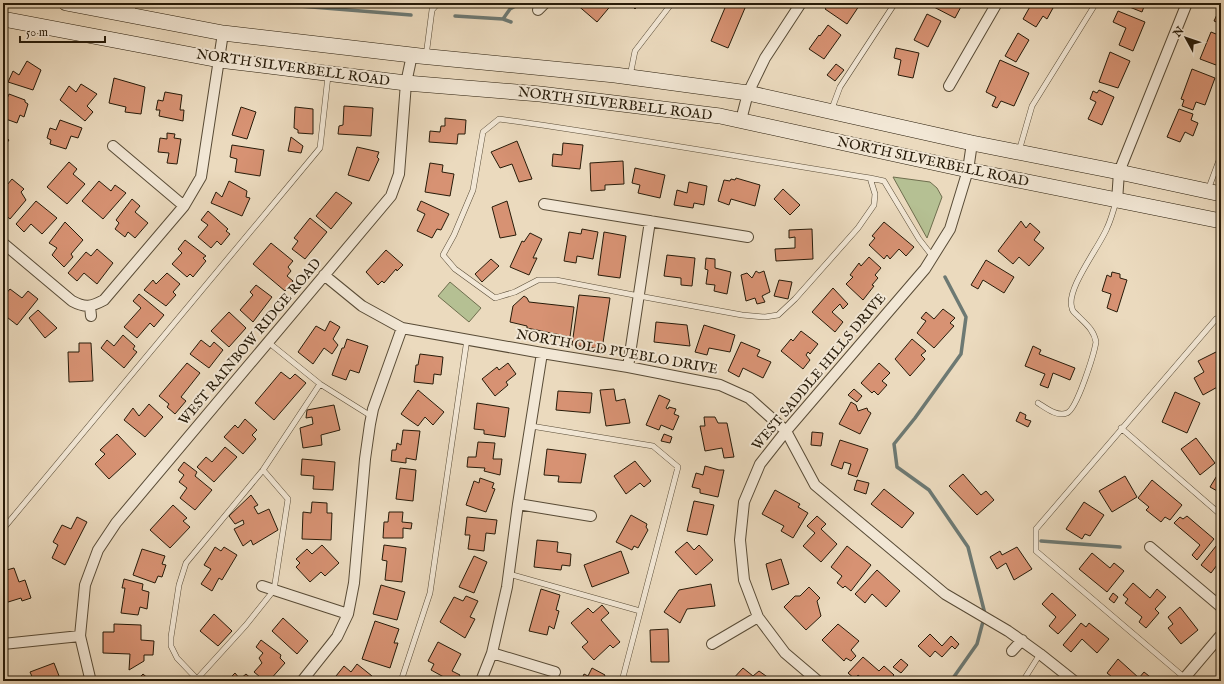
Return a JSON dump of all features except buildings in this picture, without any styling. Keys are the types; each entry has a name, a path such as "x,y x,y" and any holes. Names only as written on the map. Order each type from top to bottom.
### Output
{"main road":[{"name":"NORTH SILVERBELL ROAD","path":"66,3 132,9 223,33 419,56 630,77 748,93 972,143 1214,192"},
{"name":"NORTH SILVERBELL ROAD","path":"4,22 219,60 406,83 540,94 720,116 968,170 1221,222"}],"street":[{"path":"741,120 748,93 765,58 801,3"},
{"path":"949,86 997,3"},
{"path":"1116,201 1119,172 1188,3"},
{"path":"3,243 72,301 90,311 104,300 184,206 201,177 223,33"},
{"name":"WEST RAINBOW RIDGE ROAD","path":"92,681 80,636 85,585 98,550 116,522 391,196 399,174 406,83 419,56"},
{"name":"WEST SADDLE HILLS DRIVE","path":"818,681 785,653 758,617 744,580 740,540 744,502 760,464 786,431 926,269 950,229 968,170 972,143"},
{"path":"113,146 184,206"},
{"path":"544,204 748,237"},
{"path":"628,367 650,221"},
{"name":"NORTH OLD PUEBLO DRIVE","path":"324,275 362,306 402,328 628,367 720,385 749,398 786,431 815,485 945,594 1022,640 1074,681"},
{"path":"302,681 337,637 348,614 354,583 365,459 371,416 402,328"},
{"path":"481,681 492,653 507,587 518,504 542,353"},
{"path":"518,504 591,516"},
{"path":"1150,547 1221,607"},
{"path":"262,586 348,614"},
{"path":"712,644 758,617"},
{"path":"1183,679 1221,635"},
{"path":"3,644 80,636"},
{"path":"1012,651 1022,640"},
{"path":"492,653 555,672"}],"lane":[{"path":"419,56 432,10 438,3"},
{"path":"630,77 635,51 672,3"},
{"path":"831,112 840,87 895,3"},
{"path":"1018,152 1032,106 1096,3"},
{"path":"3,529 320,148 329,73"},
{"path":"870,178 875,194 874,205 858,228 795,299 778,315 765,317 742,315 556,280 538,280 515,292 495,298 454,269 443,255 454,235 473,190 483,132 499,119 870,178 884,181 919,239 933,257"},
{"path":"1214,192 1221,155"},
{"path":"1038,403 1061,414 1068,413 1078,397 1096,342 1095,335 1091,329 1074,312 1072,308 1072,297 1078,277 1108,228 1116,201"},
{"path":"1183,679 1036,551 1036,529 1216,319 1221,323"},
{"path":"401,681 430,593 467,339"},
{"path":"268,342 320,384 371,416"},
{"path":"263,470 288,499 274,590 198,680 177,658 171,646 179,585 183,569 190,557 263,470 320,384"},
{"path":"530,426 653,446 678,467 622,681"},
{"path":"1121,428 1221,515"},
{"path":"509,574 640,611"},
{"path":"1023,681 1040,654"}],"green space":[{"path":"893,177 930,182 937,188 942,197 927,238"},
{"path":"450,282 481,308 469,322 438,296"}],"waterway":[{"path":"262,3 411,15"},
{"path":"503,19 510,9 519,4"},
{"path":"455,16 503,19 511,22"},
{"path":"945,277 966,317 961,354 915,418 894,444 897,467 929,490 968,547 985,614 977,644 951,681"},
{"path":"1041,541 1120,547"}]}
